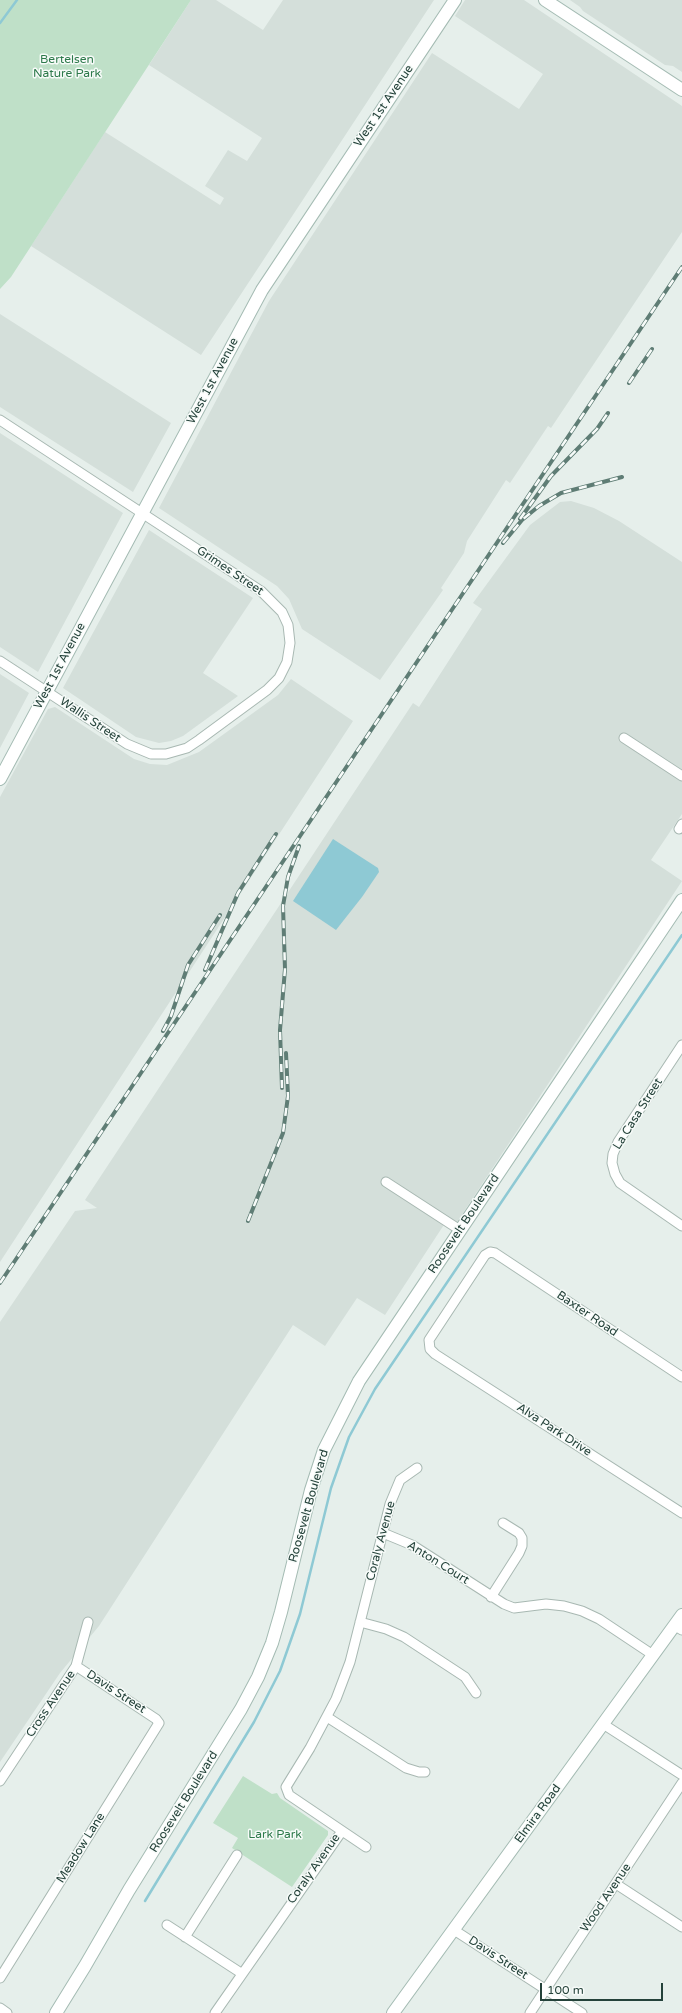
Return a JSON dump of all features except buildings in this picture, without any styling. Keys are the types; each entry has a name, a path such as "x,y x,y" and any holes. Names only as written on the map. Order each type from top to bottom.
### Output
{"street":[{"name":"West 1st Avenue","path":"0,779 270,277 454,0"},
{"path":"545,0 682,90"},
{"name":"Grimes Street","path":"0,420 261,591 282,612 288,624 290,643 287,662 279,678 267,690 199,740 186,748 166,754"},
{"name":"Wallis Street","path":"0,661 127,744 151,754 166,754"},
{"path":"624,738 682,776"},
{"name":"Roosevelt Boulevard","path":"56,2013 129,1890 241,1708 258,1677 272,1643 280,1618 311,1490 324,1450 359,1382 682,900"},
{"name":"La Casa Street","path":"682,1045 618,1142 613,1154 612,1163 615,1174 620,1183 682,1226"},
{"path":"386,1182 460,1230"},
{"name":"Baxter Road","path":"429,1345 431,1336 485,1255 490,1252 500,1256 682,1377"},
{"name":"Alva Park Drive","path":"429,1345 436,1354 682,1513"},
{"name":"Coraly Avenue","path":"215,2013 241,1973 342,1830 289,1795 286,1791 288,1782 310,1748 327,1717 347,1668 394,1492 400,1480 417,1468"},
{"path":"492,1597 522,1546 522,1538 519,1533 503,1523"},
{"name":"Anton Court","path":"383,1533 412,1545 504,1604 514,1608 546,1604 564,1606 582,1611 599,1619 653,1655"},
{"name":"Elmira Road","path":"393,2013 653,1655 678,1628 682,1615"},
{"name":"Cross Avenue","path":"0,1781 76,1666 88,1622"},
{"path":"360,1622 386,1629 404,1637 465,1677 476,1693"},
{"name":"Davis Street","path":"76,1666 156,1718"},
{"path":"327,1717 406,1768 419,1772 426,1772"},
{"name":"Meadow Lane","path":"0,1978 158,1725 156,1718"},
{"path":"603,1724 682,1775"},
{"name":"Wood Avenue","path":"530,2013 682,1783"},
{"path":"342,1830 366,1847"},
{"path":"185,1937 237,1855"},
{"path":"616,1884 682,1927"},
{"path":"167,1925 241,1973"},
{"name":"Davis Street","path":"454,1930 582,2013"},
{"path":"0,2008 7,2013"}],"shaded area":[{"path":"191,0 216,0 263,30 283,0 434,0 201,355 31,246 105,132 220,205 224,198 205,186 228,150 247,161 262,138 149,65"},
{"path":"465,0 524,0 682,106 682,232 551,428 548,426 510,483 506,480 467,541 464,553 441,588 443,590 380,680 302,629 289,599 277,586 159,508 269,301 432,53 519,109 543,74 455,16"},
{"path":"570,0 682,0 682,72 673,66 665,65 583,11"},
{"path":"0,314 171,423 133,492 0,407"},
{"path":"0,433 123,513 38,672 0,647"},
{"path":"571,501 594,508 619,521 682,562 682,814 651,860 682,881 457,1222 449,1217 385,1315 357,1298 325,1346 293,1325 99,1626 60,1673 0,1762 0,1322 75,1211 97,1208 85,1200 413,703 419,707 482,609 473,603 530,525 560,502"},
{"path":"149,530 253,598 203,673 238,696 183,736 171,741 159,743 136,737 63,688"},
{"path":"0,674 29,693 0,748"},
{"path":"291,679 353,721 0,1262 0,797 48,709 55,707 134,759 150,764 167,765 199,752 278,695"}],"green space":[{"name":"Bertelsen Nature Park","path":"0,0 191,0 11,277 0,289"},
{"name":"Lark Park","path":"243,1776 272,1794 277,1793 280,1798 328,1831 328,1835 292,1887 232,1848 238,1838 213,1823"}],"water":[{"path":"333,839 378,868 379,872 362,897 336,930 293,901"}],"waterway":[{"path":"0,23 17,0"},
{"path":"145,1901 254,1722 280,1671 300,1614 331,1488 349,1437 375,1389 682,935"}],"railway":[{"path":"0,1283 682,267"},
{"path":"629,383 652,349"},
{"path":"520,519 551,476 597,429 608,413"},
{"path":"503,543 522,520 539,506 561,493 622,477"},
{"path":"205,970 238,893 276,834"},
{"path":"282,1088 280,1030 285,969 283,906 288,877 299,846"},
{"path":"163,1031 171,1016 188,965 220,915"},
{"path":"248,1221 283,1133 288,1096 286,1053"}]}
